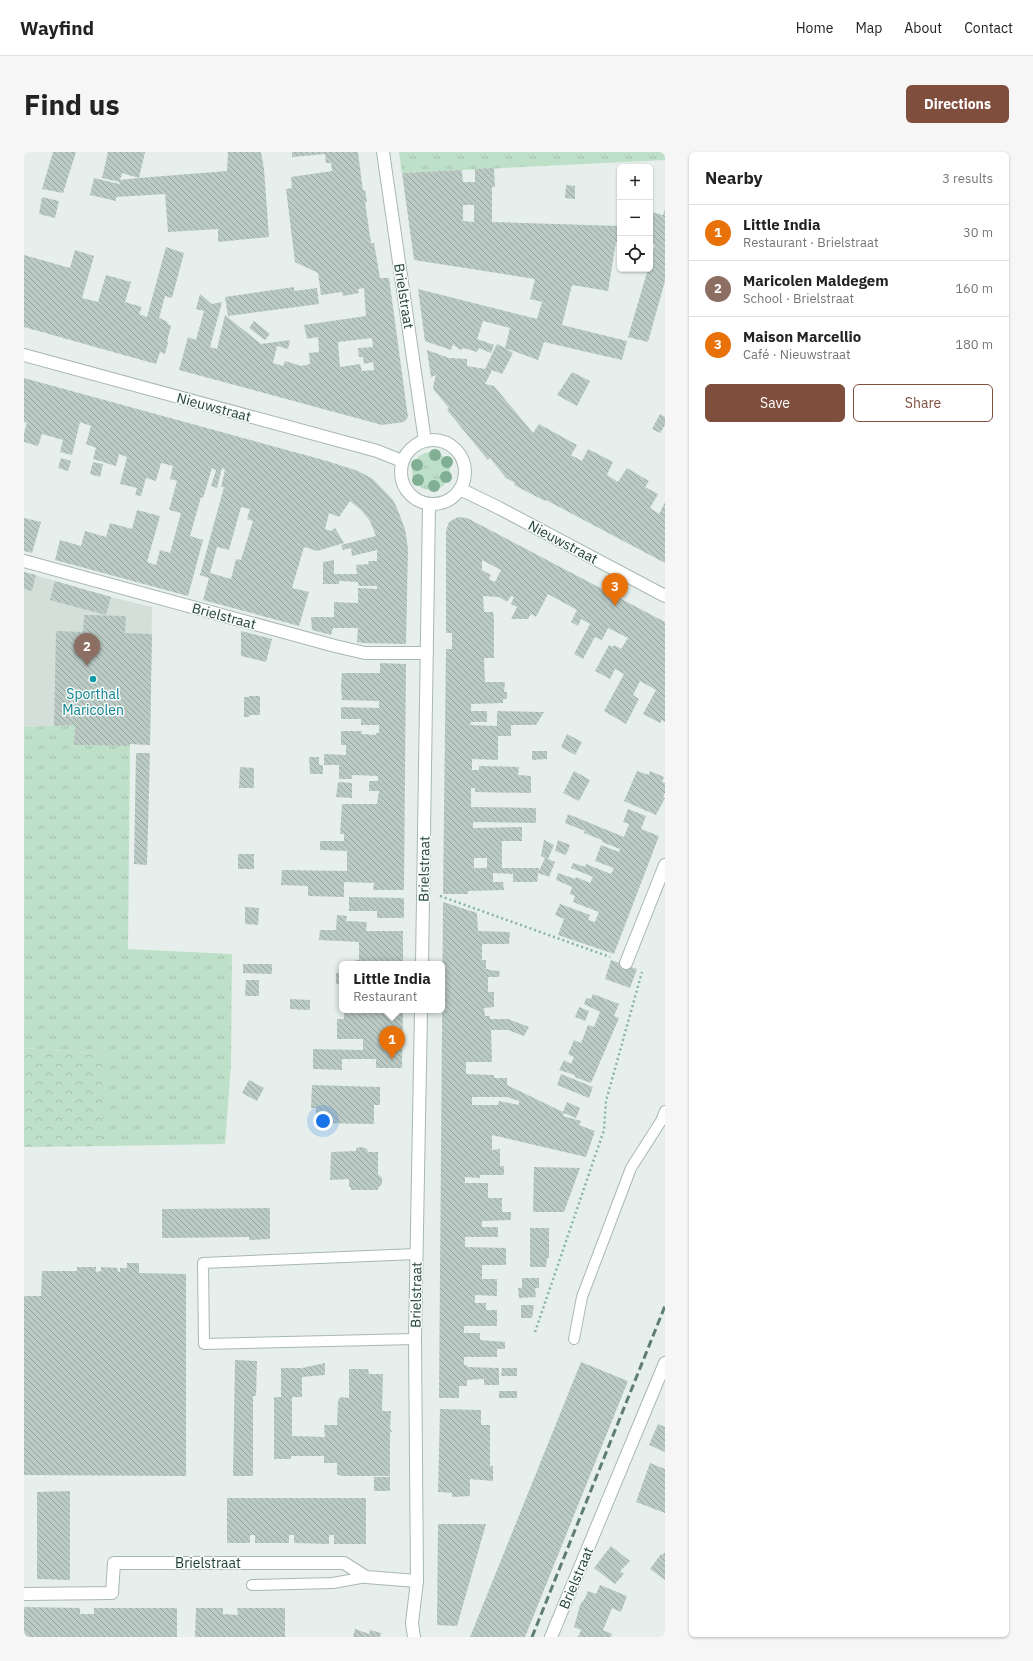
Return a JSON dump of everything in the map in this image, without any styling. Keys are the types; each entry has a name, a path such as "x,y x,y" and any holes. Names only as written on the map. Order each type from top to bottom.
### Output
{"street":[{"name":"Brielstraat","path":"383,152 425,441"},
{"name":"Nieuwstraat","path":"24,355 377,451 402,461"},
{"path":"438,440 452,446 462,458 465,471 460,489 452,498 442,503 429,505 414,499 405,489 401,477 402,461 407,452 414,446 425,441 438,440"},
{"name":"Nieuwstraat","path":"460,489 499,508 665,596"},
{"name":"Brielstraat","path":"422,961 429,505"},
{"name":"Brielstraat","path":"24,561 365,653 427,653"},
{"path":"628,957 665,865"},
{"name":"Brielstraat","path":"407,1637 412,1623 417,1580 415,1339 421,1013"},
{"name":"Brielstraat","path":"552,1637 665,1363"},
{"name":"Brielstraat","path":"24,1594 112,1593 114,1563 344,1563 366,1577 417,1580"},
{"name":"Brielstraat","path":"412,1623 414,1637"}],"lane":[{"path":"574,1339 582,1297 631,1168 661,1121 665,1111"},
{"path":"415,1339 204,1344 203,1263 416,1254"},
{"path":"252,1585 333,1583 366,1577"}],"path":[{"path":"423,890 628,957 643,967 606,1101 604,1130 535,1332"}],"shaded area":[{"path":"24,572 152,607 150,745 74,745 54,726 24,727"}],"green space":[{"path":"399,152 665,152 665,160 402,173"},
{"path":"427,452 435,452 445,457 449,464 449,478 445,485 435,490 427,490 417,485 415,482 412,475 412,467 417,457 420,455"},
{"path":"75,725 74,745 130,746 128,949 232,954 231,1065 225,1144 103,1146 103,1054 24,1048 24,727"},
{"path":"24,1048 104,1054 103,1146 24,1147"}],"building":[{"path":"53,152 76,152 63,193 42,189"},
{"path":"108,152 145,152 139,178 227,171 228,152 261,152 264,169 269,237 218,242 218,229 168,232 165,194 116,197 116,201 90,195 94,178 119,184 120,182 102,178","holes":["122,173 139,178 120,180"]},
{"path":"292,152 358,152 363,191 365,190 367,202 365,202 371,243 374,243 380,278 389,278 408,417 404,422 382,425 179,370 188,337 196,340 204,311 196,309 200,294 212,304 222,302 210,347 217,349 225,315 261,344 290,340 288,349 277,346 273,363 283,366 285,361 301,366 310,364 309,353 319,352 318,337 307,339 304,325 366,316 364,288 358,289 359,293 343,296 342,292 321,295 318,273 295,262 286,189 292,188 291,177 332,171 331,163 326,163 325,154 292,157","holes":["372,338 373,347 358,348 359,357 363,357 364,364 373,362 374,370 362,371 360,364 340,367 338,342"]},
{"path":"494,168 495,187 492,187 492,222 617,226 617,242 608,291 572,285 562,325 627,341 622,360 544,342 538,360 505,348 510,328 483,321 477,339 494,345 491,353 479,348 477,352 464,348 460,350 453,344 451,350 425,341 418,289 537,319 542,302 530,299 535,279 414,260 402,173 462,170 463,182 475,182 475,169","holes":["463,205 474,205 474,222 463,221"]},
{"path":"566,185 575,186 575,199 565,198"},
{"path":"42,197 59,201 55,218 39,214"},
{"path":"665,209 665,281 648,342 628,337 647,272 653,272 653,250 655,244 653,244 653,212 663,215"},
{"path":"166,247 184,253 172,298 165,296 159,318 166,321 171,326 165,354 160,352 156,364 24,327 24,255 70,268 75,250 94,256 82,298 98,302 106,275 131,282 125,302 142,307 139,314 147,317"},
{"path":"294,287 294,291 317,288 319,304 228,316 225,297"},
{"path":"254,321 270,334 265,340 249,328"},
{"path":"497,344 513,353 502,374 492,370 485,384 494,386 533,433 539,424 577,445 571,455 582,461 588,449 613,462 607,475 618,482 627,468 649,481 645,487 658,494 650,508 659,514 665,502 665,563 546,500 545,501 514,485 515,483 506,478 490,458 488,460 447,410 449,408 433,387 436,375 431,377 427,350 449,358 467,359 467,366 485,369"},
{"path":"572,372 590,381 577,406 557,395"},
{"path":"24,378 327,461 358,471 373,479 393,500 405,529 408,549 406,644 357,642 358,628 333,628 331,635 312,630 311,617 334,617 334,602 358,603 358,588 377,589 377,586 359,586 358,582 339,581 339,584 323,584 323,562 334,560 334,574 357,574 356,565 369,564 368,561 377,561 377,550 352,556 351,548 343,550 341,545 376,536 370,521 361,510 350,501 339,517 329,513 325,529 331,531 335,528 344,543 317,551 304,547 292,588 309,592 299,626 203,600 209,578 200,575 224,487 221,487 225,470 222,468 217,488 211,486 216,470 212,468 203,498 201,497 190,536 203,540 188,596 55,560 60,540 81,546 85,531 106,537 110,523 132,529 137,510 160,516 147,562 156,565 160,550 170,553 181,513 169,510 177,481 170,479 173,466 161,463 156,481 146,478 141,496 135,495 137,488 120,484 127,457 119,454 116,466 93,459 96,448 86,444 91,426 80,422 72,455 60,452 63,440 42,434 38,446 24,442 24,433 27,423 24,422","holes":["241,507 250,509 247,519 253,521 241,560 236,559 231,579 210,573 217,547 229,550"]},
{"path":"660,414 665,417 665,425 660,433 652,429"},
{"path":"61,458 71,461 68,471 58,468"},
{"path":"93,462 103,464 100,477 90,474"},
{"path":"458,517 467,518 665,622 665,722 662,720 660,723 643,714 656,690 640,681 633,695 639,699 626,724 604,711 624,674 615,669 610,679 595,671 609,645 613,647 614,645 621,649 628,638 608,628 602,640 595,637 583,659 574,654 590,624 581,619 578,626 571,622 577,610 548,594 536,617 531,614 528,619 511,619 517,607 511,604 514,597 511,596 507,602 499,597 483,596 484,612 493,612 494,618 494,658 484,658 485,682 505,682 504,692 507,692 507,699 503,699 503,703 471,704 471,711 487,711 487,722 471,722 470,725 497,726 497,711 544,712 536,725 511,725 511,736 498,736 498,760 472,759 472,770 479,770 479,766 519,767 518,775 531,776 531,793 475,792 475,788 471,788 471,807 536,808 536,823 473,822 473,828 522,827 522,841 502,841 502,868 539,868 537,882 513,882 513,874 493,873 493,882 503,882 504,890 468,891 468,894 443,894 446,649 452,649 452,633 446,633 446,531 449,522","holes":["482,560 501,570 495,582 489,579 491,575 482,570","474,858 487,858 487,868 474,868"]},
{"path":"24,518 41,522 32,553 24,551"},
{"path":"24,572 36,575 32,591 24,589"},
{"path":"55,581 111,597 106,615 50,600"},
{"name":"Sporthal Maricolen","path":"84,615 126,616 125,633 152,634 150,745 74,745 75,725 54,726 56,631 83,632"},
{"path":"241,631 272,639 266,662 241,656"},
{"path":"380,663 406,664 404,890 373,890 374,883 344,882 344,897 308,896 308,886 281,885 282,870 347,871 347,851 320,850 320,841 344,841 344,834 340,834 342,804 377,804 379,791 369,791 369,781 378,781 378,776 352,775 352,779 339,779 339,765 324,765 324,754 346,755 346,745 341,745 341,731 362,731 361,734 376,735 376,733 379,733 379,725 361,725 361,719 341,719 341,707 379,708 379,701 342,700 341,686 342,673 380,673"},
{"path":"260,696 260,715 249,715 249,717 244,717 244,697"},
{"path":"567,734 582,742 575,755 561,747"},
{"path":"532,751 547,751 547,759 532,760"},
{"path":"136,753 150,753 147,865 134,864"},
{"path":"309,757 319,757 319,765 323,765 323,774 310,774"},
{"path":"240,767 254,768 254,788 239,788"},
{"path":"574,771 590,780 579,801 563,793"},
{"path":"637,771 649,775 650,771 664,777 662,782 665,783 665,793 663,797 665,798 656,815 624,801"},
{"path":"338,782 352,783 352,798 336,797"},
{"path":"628,809 646,816 641,829 659,836 614,954 558,935 564,919 555,915 560,904 590,915 588,920 595,922 599,912 573,902 575,896 570,894 572,887 556,880 558,873 575,879 576,877 590,883 593,877 571,868 573,863 585,867 586,864 611,874 614,868 595,861 601,845 619,852 620,849 602,842 602,840 584,833 585,831 565,823 568,814 624,837 629,824 623,822"},
{"path":"544,840 554,845 548,859 555,862 549,877 538,873 545,858 541,856"},
{"path":"558,840 570,845 566,855 555,851"},
{"path":"238,854 254,854 254,869 238,869"},
{"path":"349,897 404,898 404,918 377,918 377,911 349,911"},
{"path":"443,902 477,913 478,931 510,932 509,944 482,944 482,960 486,960 486,969 500,971 499,977 488,977 488,992 494,992 494,1007 484,1008 485,1016 490,1016 490,1019 508,1019 529,1027 524,1036 508,1030 491,1030 492,1062 466,1062 466,1074 494,1075 494,1078 507,1078 507,1085 563,1112 567,1102 580,1108 576,1118 564,1113 563,1116 581,1121 579,1125 595,1131 586,1157 492,1135 492,1150 500,1149 500,1166 504,1166 504,1175 480,1175 480,1178 465,1177 465,1183 488,1183 488,1198 502,1198 502,1212 511,1212 511,1220 482,1221 482,1227 498,1227 498,1237 465,1237 465,1247 506,1248 506,1265 482,1265 482,1279 497,1279 497,1296 475,1295 475,1303 486,1303 486,1310 497,1310 497,1326 464,1326 464,1333 480,1333 480,1340 505,1342 505,1349 497,1349 497,1357 464,1357 464,1365 467,1365 467,1367 499,1368 499,1385 484,1385 484,1379 467,1380 467,1386 459,1386 459,1398 439,1398 442,1013 445,1013 445,961 443,961","holes":["472,1097 507,1097 519,1101 519,1105 499,1101 498,1105 472,1105"]},
{"path":"245,907 259,908 258,925 245,924"},
{"path":"337,915 347,916 346,921 367,922 366,931 403,931 403,961 355,961 359,960 359,942 319,940 320,930 336,930"},
{"path":"611,960 637,969 630,988 605,979"},
{"path":"243,964 272,964 272,974 243,973"},
{"path":"336,973 339,973 339,984 336,984"},
{"path":"246,980 259,980 259,996 245,996"},
{"path":"593,994 619,1004 614,1016 619,1018 591,1083 575,1077 575,1075 559,1070 564,1060 571,1064 574,1057 568,1054 574,1040 581,1043 588,1025 594,1027 600,1012 584,1004 586,998 591,999"},
{"path":"290,999 310,1000 310,1010 290,1009"},
{"path":"579,1007 589,1011 585,1021 575,1017"},
{"path":"344,1013 403,1013 402,1068 376,1068 376,1059 342,1059 342,1070 313,1069 313,1049 363,1050 363,1039 337,1039 337,1019 344,1019"},
{"path":"561,1074 593,1087 589,1098 557,1085"},
{"path":"249,1080 264,1088 257,1101 242,1093"},
{"path":"312,1085 380,1087 380,1105 374,1105 374,1124 316,1123 316,1108 311,1108"},
{"path":"362,1147 367,1149 368,1152 378,1152 378,1174 382,1178 382,1184 378,1190 351,1190 351,1187 349,1187 349,1179 330,1180 331,1152 356,1151 356,1148"},
{"path":"534,1167 580,1168 564,1212 533,1212"},
{"path":"270,1208 270,1239 249,1240 249,1237 162,1238 162,1209"},
{"path":"530,1228 549,1228 549,1258 547,1258 546,1267 530,1267"},
{"path":"127,1263 139,1263 139,1273 186,1274 186,1476 24,1475 24,1296 41,1296 42,1271 77,1271 77,1267 96,1267 96,1272 101,1271 101,1267 118,1268 117,1271 120,1272 120,1268 127,1268"},
{"path":"522,1278 539,1278 539,1288 535,1288 536,1297 519,1298 518,1288 522,1288"},
{"path":"521,1305 534,1305 532,1318 521,1318"},
{"path":"235,1360 257,1361 256,1396 253,1396 253,1476 233,1476"},
{"path":"581,1362 628,1381 525,1637 470,1637"},
{"path":"325,1363 325,1375 302,1377 302,1397 292,1397 292,1436 325,1437 324,1425 337,1425 338,1400 341,1397 349,1398 349,1369 368,1369 369,1374 383,1374 382,1411 391,1411 390,1429 392,1431 390,1433 390,1476 341,1476 337,1474 337,1463 324,1463 324,1456 291,1456 291,1459 274,1459 274,1397 281,1397 281,1368 302,1368"},
{"path":"502,1368 517,1368 517,1376 501,1376"},
{"path":"499,1391 517,1391 517,1398 499,1398"},
{"path":"440,1409 481,1410 481,1425 490,1425 490,1466 493,1466 493,1481 470,1479 470,1496 452,1497 452,1493 438,1492"},
{"path":"658,1424 665,1427 665,1452 649,1445"},
{"path":"650,1463 665,1469 665,1513 636,1502"},
{"path":"374,1477 390,1477 390,1491 374,1491"},
{"path":"70,1491 70,1580 37,1579 37,1492"},
{"path":"227,1498 366,1498 366,1544 334,1544 334,1535 329,1535 329,1544 294,1543 294,1535 289,1535 289,1543 255,1543 255,1535 250,1535 250,1543 227,1543"},
{"path":"438,1524 486,1524 457,1626 437,1625"},
{"path":"611,1546 630,1561 620,1571 624,1574 615,1584 594,1568"},
{"path":"665,1552 665,1580 650,1569 661,1554 662,1555"},
{"path":"600,1585 627,1596 621,1612 612,1608 603,1630 612,1634 611,1637 578,1637 581,1630 574,1627 580,1605 588,1591 596,1594"},
{"path":"24,1607 80,1608 80,1614 94,1614 94,1608 177,1608 177,1637 24,1637"},
{"path":"196,1608 223,1608 223,1614 238,1615 237,1608 285,1608 285,1637 195,1637"},
{"path":"355,1629 369,1634 370,1630 381,1633 380,1637 353,1637"}],"railway":[{"path":"532,1637 665,1306"}],"place":[{"name":"Maison Marcellio","path":"615,606"},
{"name":"Maricolen Maldegem","path":"87,666"},
{"name":"Sporthal Maricolen","path":"93,679"},
{"name":"Little India","path":"392,1059"}]}
